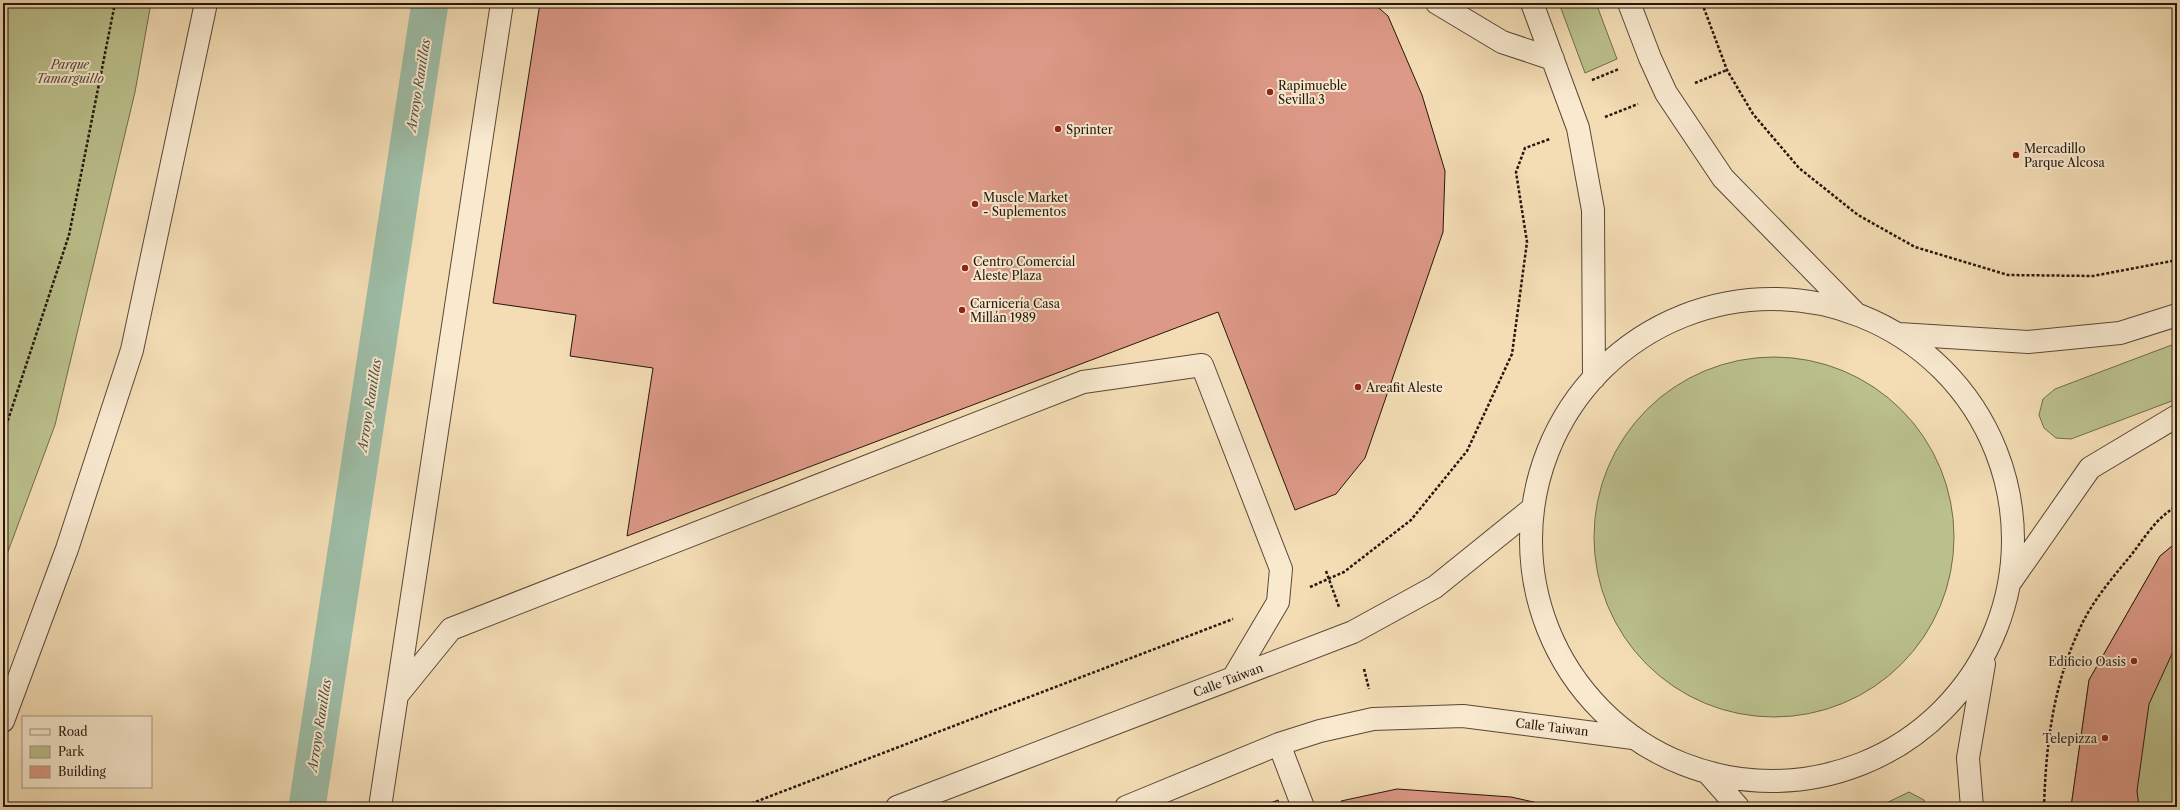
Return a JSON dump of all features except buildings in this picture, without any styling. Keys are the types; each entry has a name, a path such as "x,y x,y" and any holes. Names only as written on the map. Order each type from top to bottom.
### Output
{"street":[{"path":"3,721 67,548 132,350 206,3"},
{"path":"380,807 399,693 502,3"},
{"path":"1437,3 1502,42 1553,59"},
{"path":"1532,3 1578,128 1593,210 1594,378"},
{"path":"1629,3 1650,58 1666,93 1723,178 1855,312"},
{"path":"1785,298 1821,303 1855,312 1900,334 1929,355 1954,381 1976,410 1993,442 2005,476 2012,512 2014,547 2010,584 2000,618 1986,651 1965,686 1937,717 1905,742 1868,762 1830,775 1789,782 1748,781 1708,773 1669,759 1633,738 1600,709 1572,676 1551,637 1538,595 1532,552 1533,508 1539,480 1548,452 1576,400 1594,378 1619,353 1649,332 1681,316 1715,305 1750,299 1785,298"},
{"path":"1900,334 2028,342 2120,333 2177,315"},
{"path":"399,693 451,629 1083,382 1202,365 1281,569 1278,602 1233,678"},
{"path":"2010,584 2090,468 2177,416"},
{"name":"Calle Taiwan","path":"897,807 1353,632 1435,587 1533,508"},
{"path":"1972,807 1968,758 1986,651"},
{"name":"Calle Taiwan","path":"1126,807 1279,744 1320,731 1373,719 1463,716 1633,738"},
{"path":"1279,744 1303,807"},
{"path":"1708,773 1738,807"}],"path":[{"path":"3,435 69,235 115,3"},
{"path":"1702,3 1727,70 1753,114 1799,168 1858,216 1915,247 2008,275 2093,276 2177,260"},
{"path":"1589,82 1619,69"},
{"path":"742,807 1278,602 1344,572 1412,520 1467,451 1512,354 1527,242 1516,172 1525,148 1727,70"},
{"path":"2044,807 2046,755 2059,684 2081,626 2111,580 2159,519 2164,513 2177,506"},
{"path":"1326,571 1340,612"},
{"path":"1364,669 1369,689"}],"green space":[{"name":"Parque Tamarguillo","path":"3,3 151,3 135,92 55,425 3,565"},
{"path":"1559,3 1596,3 1617,59 1585,73"},
{"path":"2177,343 2177,399 2071,439 2056,438 2044,428 2039,415 2043,399 2055,389"},
{"path":"1774,357 1809,361 1843,371 1874,387 1901,410 1924,437 1940,468 1950,502 1954,537 1950,572 1940,606 1924,637 1901,664 1874,687 1843,703 1809,713 1774,717 1739,713 1705,703 1674,687 1647,664 1624,637 1608,606 1598,572 1594,537 1598,502 1608,468 1624,437 1647,410 1674,387 1705,371 1739,361"},
{"name":"Edificio Oasis","path":"2177,542 2177,807 2071,807 2089,680 2160,556"},
{"path":"1909,792 1924,800 1925,807 1878,807"}],"waterway":[{"name":"Arroyo Ranillas","path":"307,807 430,3"}],"place":[{"name":"Rapimueble Sevilla 3","path":"1270,92"},
{"name":"Sprinter","path":"1058,129"},
{"name":"Mercadillo Parque Alcosa","path":"2016,155"},
{"name":"Muscle Market - Suplementos","path":"975,204"},
{"name":"Centro Comercial Aleste Plaza","path":"965,268"},
{"name":"Carnicería Casa Millán 1989","path":"962,310"},
{"name":"Areafit Aleste","path":"1358,387"},
{"name":"Edificio Oasis","path":"2134,661"},
{"name":"Telepizza","path":"2105,738"}]}
